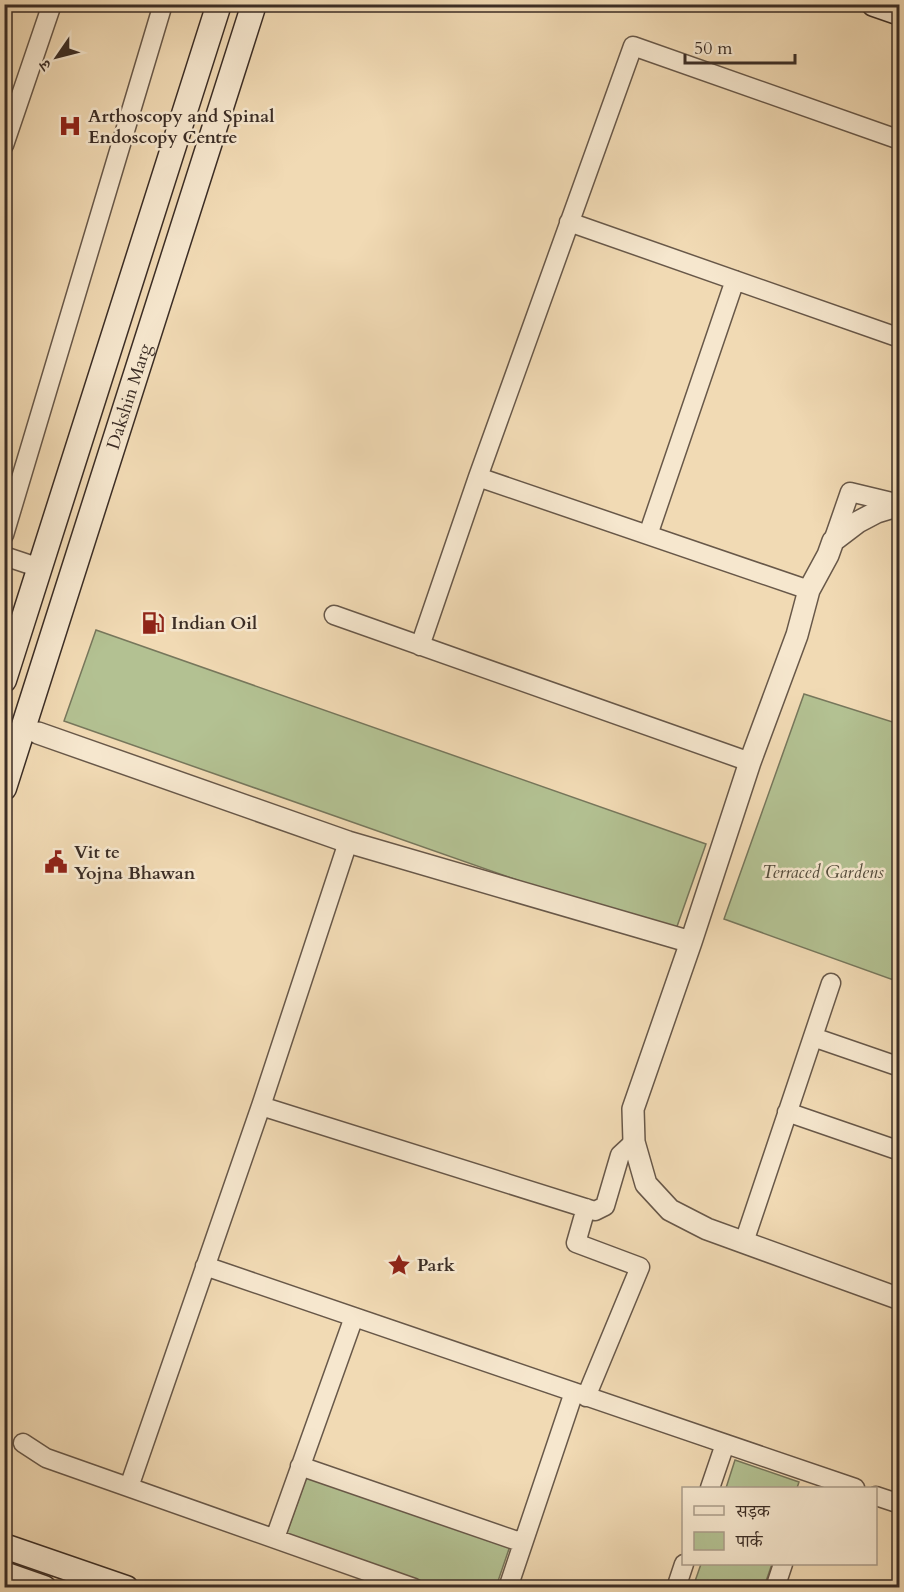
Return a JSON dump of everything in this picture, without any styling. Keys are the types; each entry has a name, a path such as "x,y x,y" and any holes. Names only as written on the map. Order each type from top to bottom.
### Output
{"main road":[{"name":"Dakshin Marg","path":"4,788 254,4"},
{"path":"874,4 900,13"},
{"name":"Dakshin Marg","path":"4,680 217,5"},
{"path":"4,1546 126,1587"},
{"path":"4,1574 44,1587"}],"street":[{"path":"4,145 52,4"},
{"path":"4,535 163,4"},
{"path":"420,646 478,477 633,46 900,140"},
{"path":"569,222 900,338"},
{"path":"648,535 735,280"},
{"path":"478,477 809,590"},
{"path":"900,505 850,492 828,555 809,590 797,635 750,762 633,1109 634,1142 646,1184 670,1210 707,1229 900,1299"},
{"path":"833,541 858,522 877,512 900,505"},
{"path":"4,556 32,565"},
{"path":"334,615 750,762"},
{"path":"38,732 348,842 691,942"},
{"path":"129,1487 261,1106 348,842"},
{"path":"744,1242 831,983"},
{"path":"813,1037 900,1067"},
{"path":"261,1106 595,1211 605,1206 620,1155 634,1142"},
{"path":"787,1112 900,1151"},
{"path":"508,1587 580,1394 640,1267 576,1243 586,1208"},
{"path":"205,1266 725,1444 810,1481 849,1487"},
{"path":"275,1538 354,1317"},
{"path":"23,1443 46,1458 414,1587"},
{"path":"710,1487 725,1444"},
{"path":"300,1466 523,1542"},
{"path":"877,1496 900,1504"},
{"path":"676,1587 683,1565"},
{"path":"775,1587 782,1565"}],"green space":[{"path":"96,630 706,844 674,935 64,721"},
{"name":"Terraced Gardens","path":"804,694 899,724 899,982 724,919"},
{"path":"735,1460 799,1482 797,1487 726,1487"},
{"path":"307,1476 510,1546 496,1587 437,1588 286,1535"},
{"path":"701,1565 772,1565 764,1587 693,1587"}],"place":[{"name":"Arthoscopy and Spinal Endoscopy Centre","path":"70,126"},
{"name":"Indian Oil","path":"153,623"},
{"name":"Vit te Yojna Bhawan","path":"56,862"},
{"name":"Park","path":"399,1265"}]}
